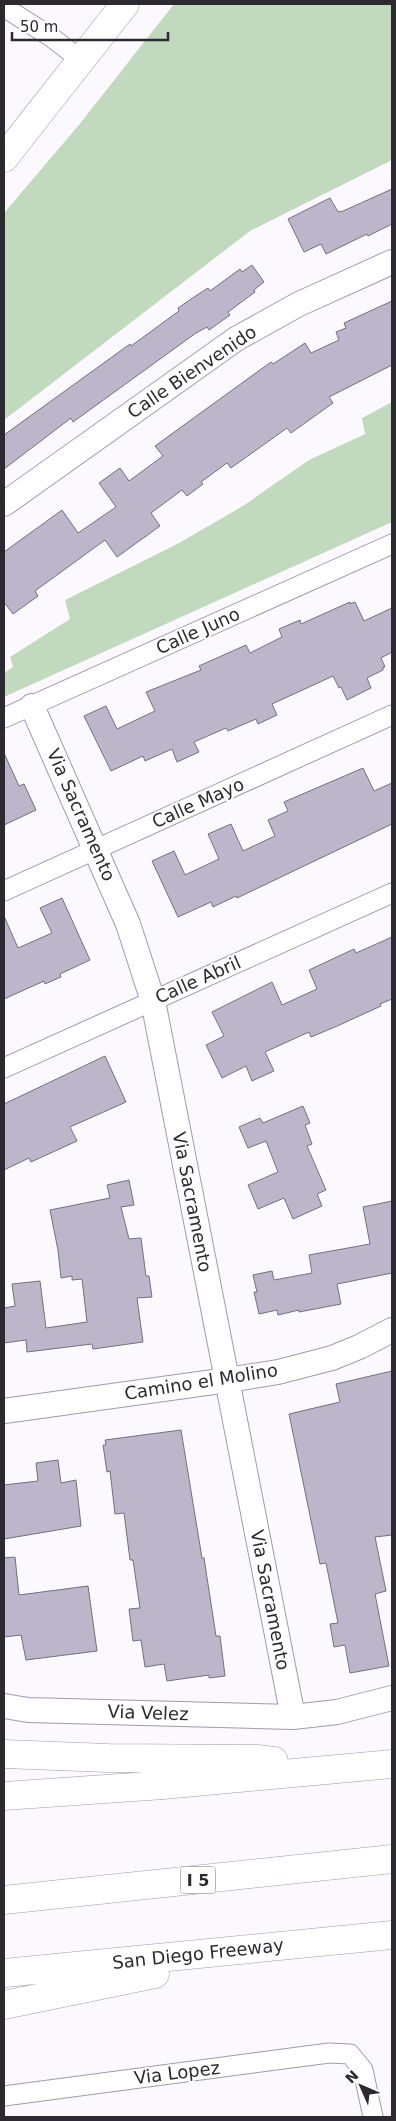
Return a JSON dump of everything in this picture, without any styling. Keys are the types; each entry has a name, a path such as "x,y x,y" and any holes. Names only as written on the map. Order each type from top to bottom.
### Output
{"main road":[{"path":"4,158 126,4"},
{"path":"4,1754 108,1758 258,1759 332,1769"},
{"path":"4,1796 163,1785 392,1764"},
{"name":"I 5","path":"4,1900 392,1859"},
{"name":"San Diego Freeway","path":"4,1973 392,1935"},
{"path":"4,2005 298,1944"}],"street":[{"path":"4,7 81,60"},
{"name":"Calle Bienvenido","path":"4,504 236,339 299,304 392,262"},
{"name":"Calle Juno","path":"4,718 392,544"},
{"name":"Via Sacramento","path":"32,706 128,924 153,1001 293,1717"},
{"name":"Calle Mayo","path":"4,891 392,715"},
{"name":"Calle Abril","path":"4,1068 392,893"},
{"name":"Camino el Molino","path":"4,1411 278,1372 332,1358 392,1330"},
{"name":"Via Velez","path":"4,1706 28,1710 293,1717 337,1712 392,1698"},
{"name":"Via Lopez","path":"4,2096 329,2053 350,2054 363,2070 373,2117"}],"green space":[{"path":"174,4 392,4 392,160 250,231 4,420 4,213 78,126"},
{"path":"392,402 392,522 4,697 4,673 13,667 10,657 70,619 65,600 179,543 243,506 309,460 365,434 362,418"}],"building":[{"path":"392,189 392,224 326,254 321,244 304,252 288,219 330,198 338,212 341,212"},
{"path":"252,265 264,282 254,290 255,292 228,312 230,315 209,330 207,327 196,333 73,422 71,418 4,469 4,435 130,344 131,346 179,311 178,308 191,299 208,288 210,291 240,269 242,272"},
{"path":"392,301 392,365 329,397 333,403 291,433 287,428 231,468 227,463 201,482 203,484 187,496 182,490 151,513 160,526 117,557 105,540 35,591 38,596 13,614 4,602 4,552 62,510 78,533 116,507 99,483 120,468 129,481 163,456 155,446 271,362 273,364 305,343 311,353 339,340 336,332 346,328 344,323"},
{"path":"350,602 350,604 355,602 364,621 392,608 392,652 381,658 385,667 383,667 383,670 367,678 371,688 347,700 333,676 272,704 277,715 258,724 256,719 228,731 226,728 194,742 199,752 177,762 172,749 145,761 143,756 111,771 84,716 106,706 117,729 155,711 146,692 201,670 199,666 246,645 250,653 282,637 279,629 300,620 301,624"},
{"path":"4,753 19,786 24,784 36,810 4,825"},
{"path":"363,768 374,791 392,783 392,824 237,898 236,896 213,907 211,902 178,917 152,861 174,851 185,875 219,859 208,834 231,824 243,851 275,836 268,820 288,811 284,802"},
{"path":"62,898 90,960 60,974 61,977 45,984 44,981 4,999 4,916 18,948 52,933 40,908"},
{"path":"392,937 392,999 335,1027 311,1037 309,1032 265,1052 274,1071 252,1081 246,1066 222,1078 206,1045 224,1036 212,1012 272,982 282,1005 317,989 309,970 354,949 356,953"},
{"path":"105,1056 126,1102 70,1127 77,1141 31,1162 29,1158 4,1170 4,1104"},
{"path":"303,1106 310,1123 305,1125 312,1144 307,1146 326,1190 317,1194 322,1206 293,1219 284,1198 258,1209 248,1185 278,1172 266,1141 248,1148 239,1127 260,1118 263,1123"},
{"path":"129,1180 134,1205 121,1207 129,1239 141,1238 146,1276 149,1276 152,1297 137,1298 143,1342 93,1349 92,1344 27,1352 26,1340 4,1343 4,1308 15,1306 12,1284 40,1281 46,1328 87,1322 82,1279 72,1280 72,1276 61,1278 58,1250 50,1210 110,1198 107,1185"},
{"path":"392,1201 392,1273 337,1284 341,1304 278,1315 277,1310 259,1314 254,1292 257,1292 253,1275 272,1271 274,1280 312,1273 309,1255 370,1244 363,1207"},
{"path":"392,1371 392,1535 375,1537 386,1591 375,1594 389,1666 350,1673 345,1645 334,1647 330,1624 338,1623 326,1563 320,1564 289,1414 340,1402 336,1384"},
{"path":"181,1430 216,1636 220,1636 225,1676 209,1678 209,1675 167,1681 164,1664 145,1667 141,1640 133,1641 129,1609 140,1608 133,1560 130,1560 124,1513 115,1514 110,1471 107,1472 103,1445 106,1445 105,1440"},
{"path":"58,1460 61,1483 76,1480 81,1526 4,1539 4,1485 38,1481 36,1463"},
{"path":"15,1557 19,1595 88,1586 97,1651 26,1660 21,1635 4,1637 4,1558"}]}
